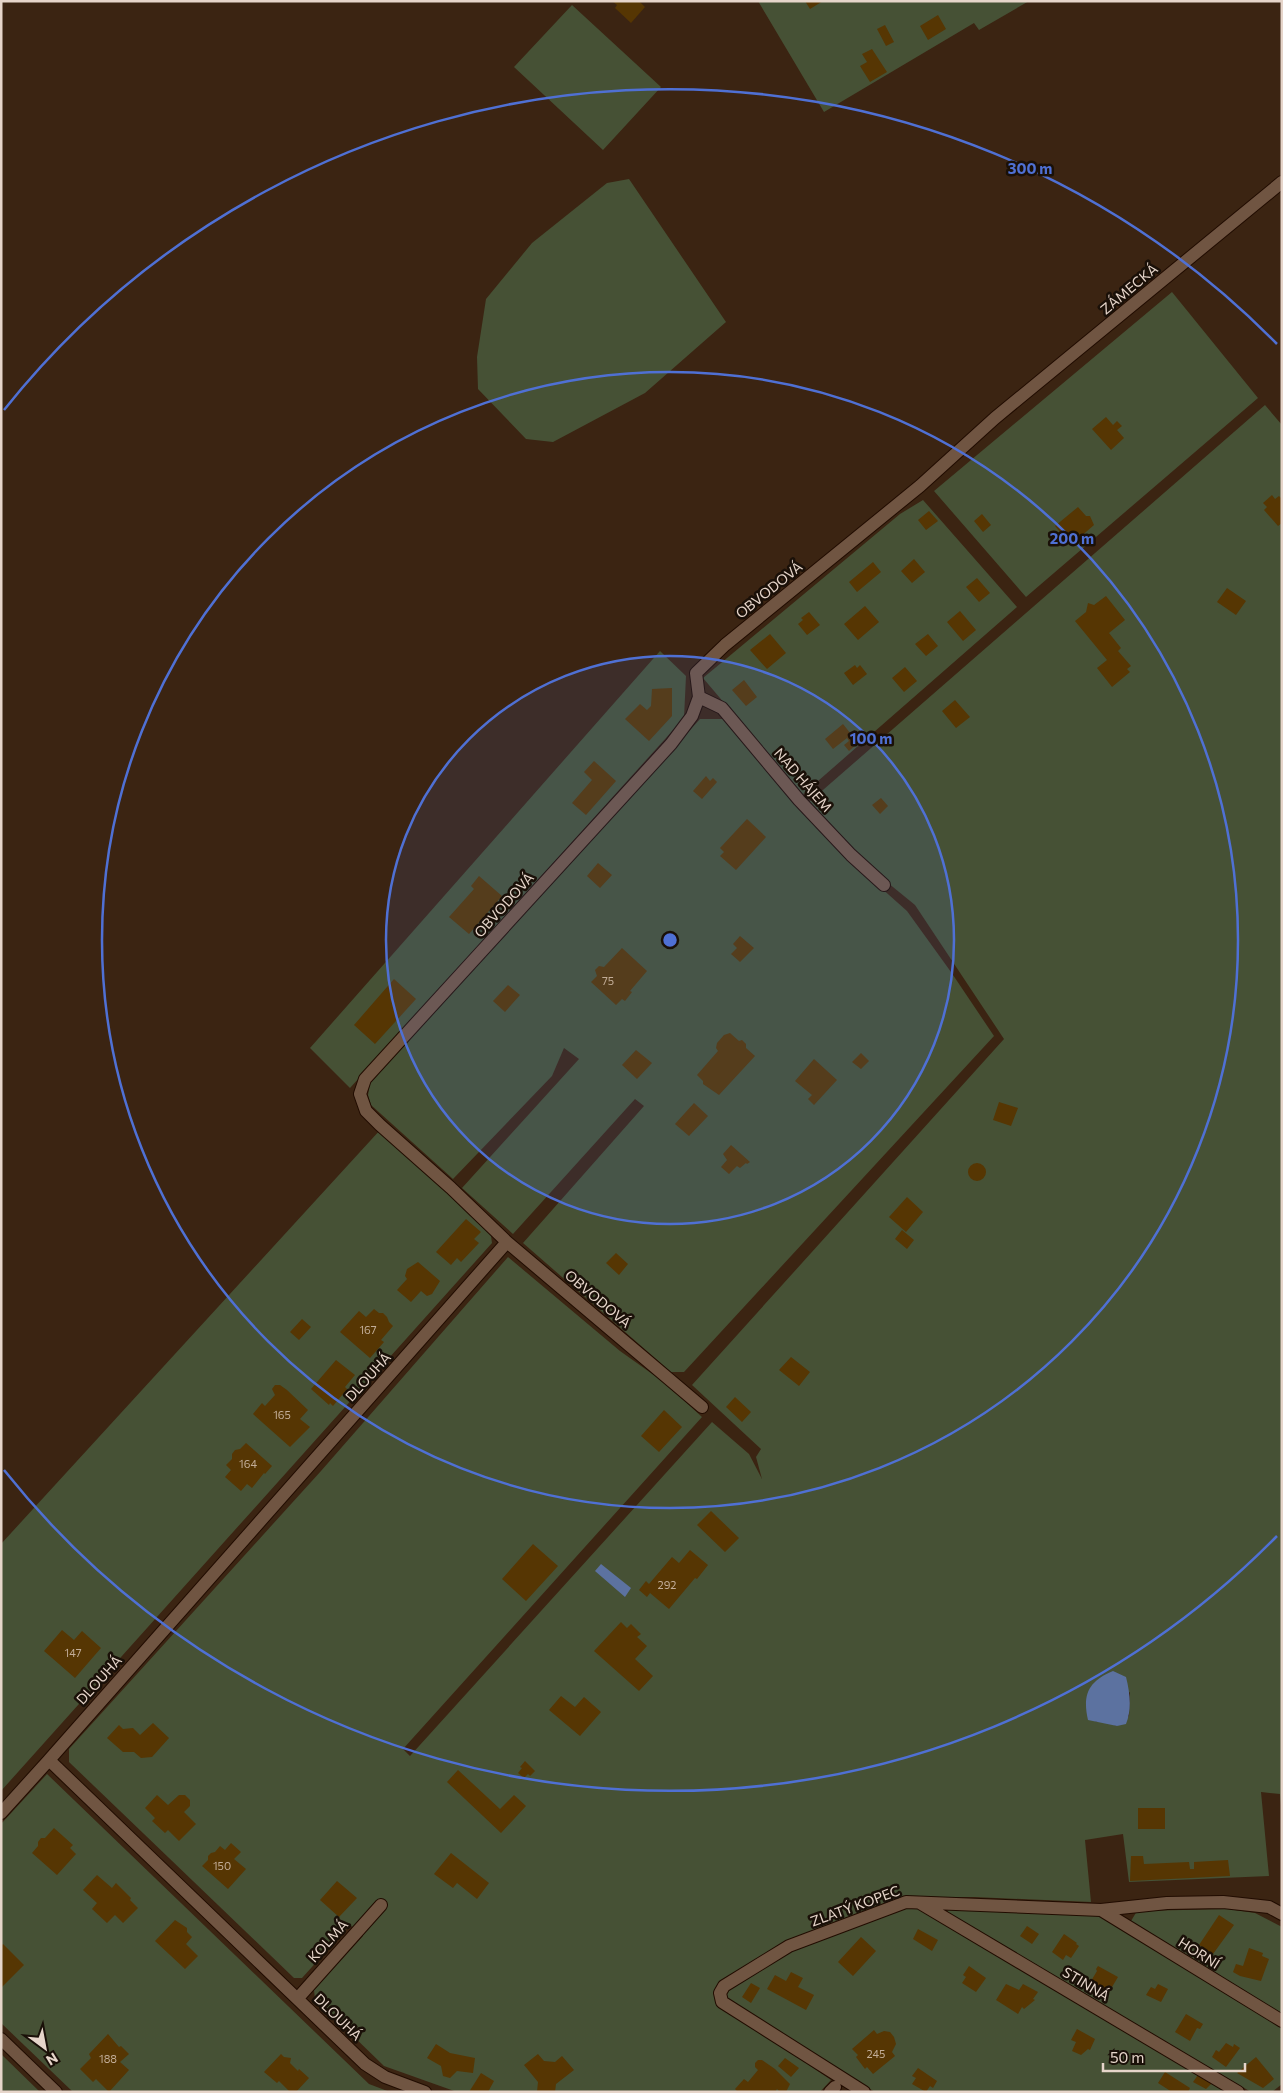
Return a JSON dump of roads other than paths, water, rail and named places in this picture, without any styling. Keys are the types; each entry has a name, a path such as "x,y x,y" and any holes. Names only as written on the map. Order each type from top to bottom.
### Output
{"street":[{"name":"ZÁMECKÁ","path":"995,418 1282,182"},
{"name":"OBVODOVÁ","path":"702,1407 507,1242 366,1111 360,1094 365,1080 671,744 692,716 699,697 696,673 725,645 920,486 995,418"},
{"name":"NAD HÁJEM","path":"699,697 722,708 799,800 851,856 884,884"},
{"name":"DLOUHÁ","path":"425,2092 385,2077 365,2064 49,1760 507,1242"},
{"path":"1,1813 49,1760"},
{"name":"ZLATÝ KOPEC","path":"864,2092 722,2002 720,1993 724,1986 789,1946 906,1902 1101,1910 1167,1903 1223,1902 1269,1907 1282,1914"},
{"name":"STINNÁ","path":"919,1902 1238,2092"},
{"name":"KOLMÁ","path":"298,1998 381,1905"},
{"name":"HORNÍ","path":"1101,1910 1282,2021"},
{"path":"1,2039 56,2092"}],"water":[{"path":"601,1564 631,1588 625,1597 595,1571"},
{"path":"1113,1671 1126,1677 1130,1707 1126,1724 1117,1726 1088,1720 1086,1711 1087,1696 1093,1684"}]}
